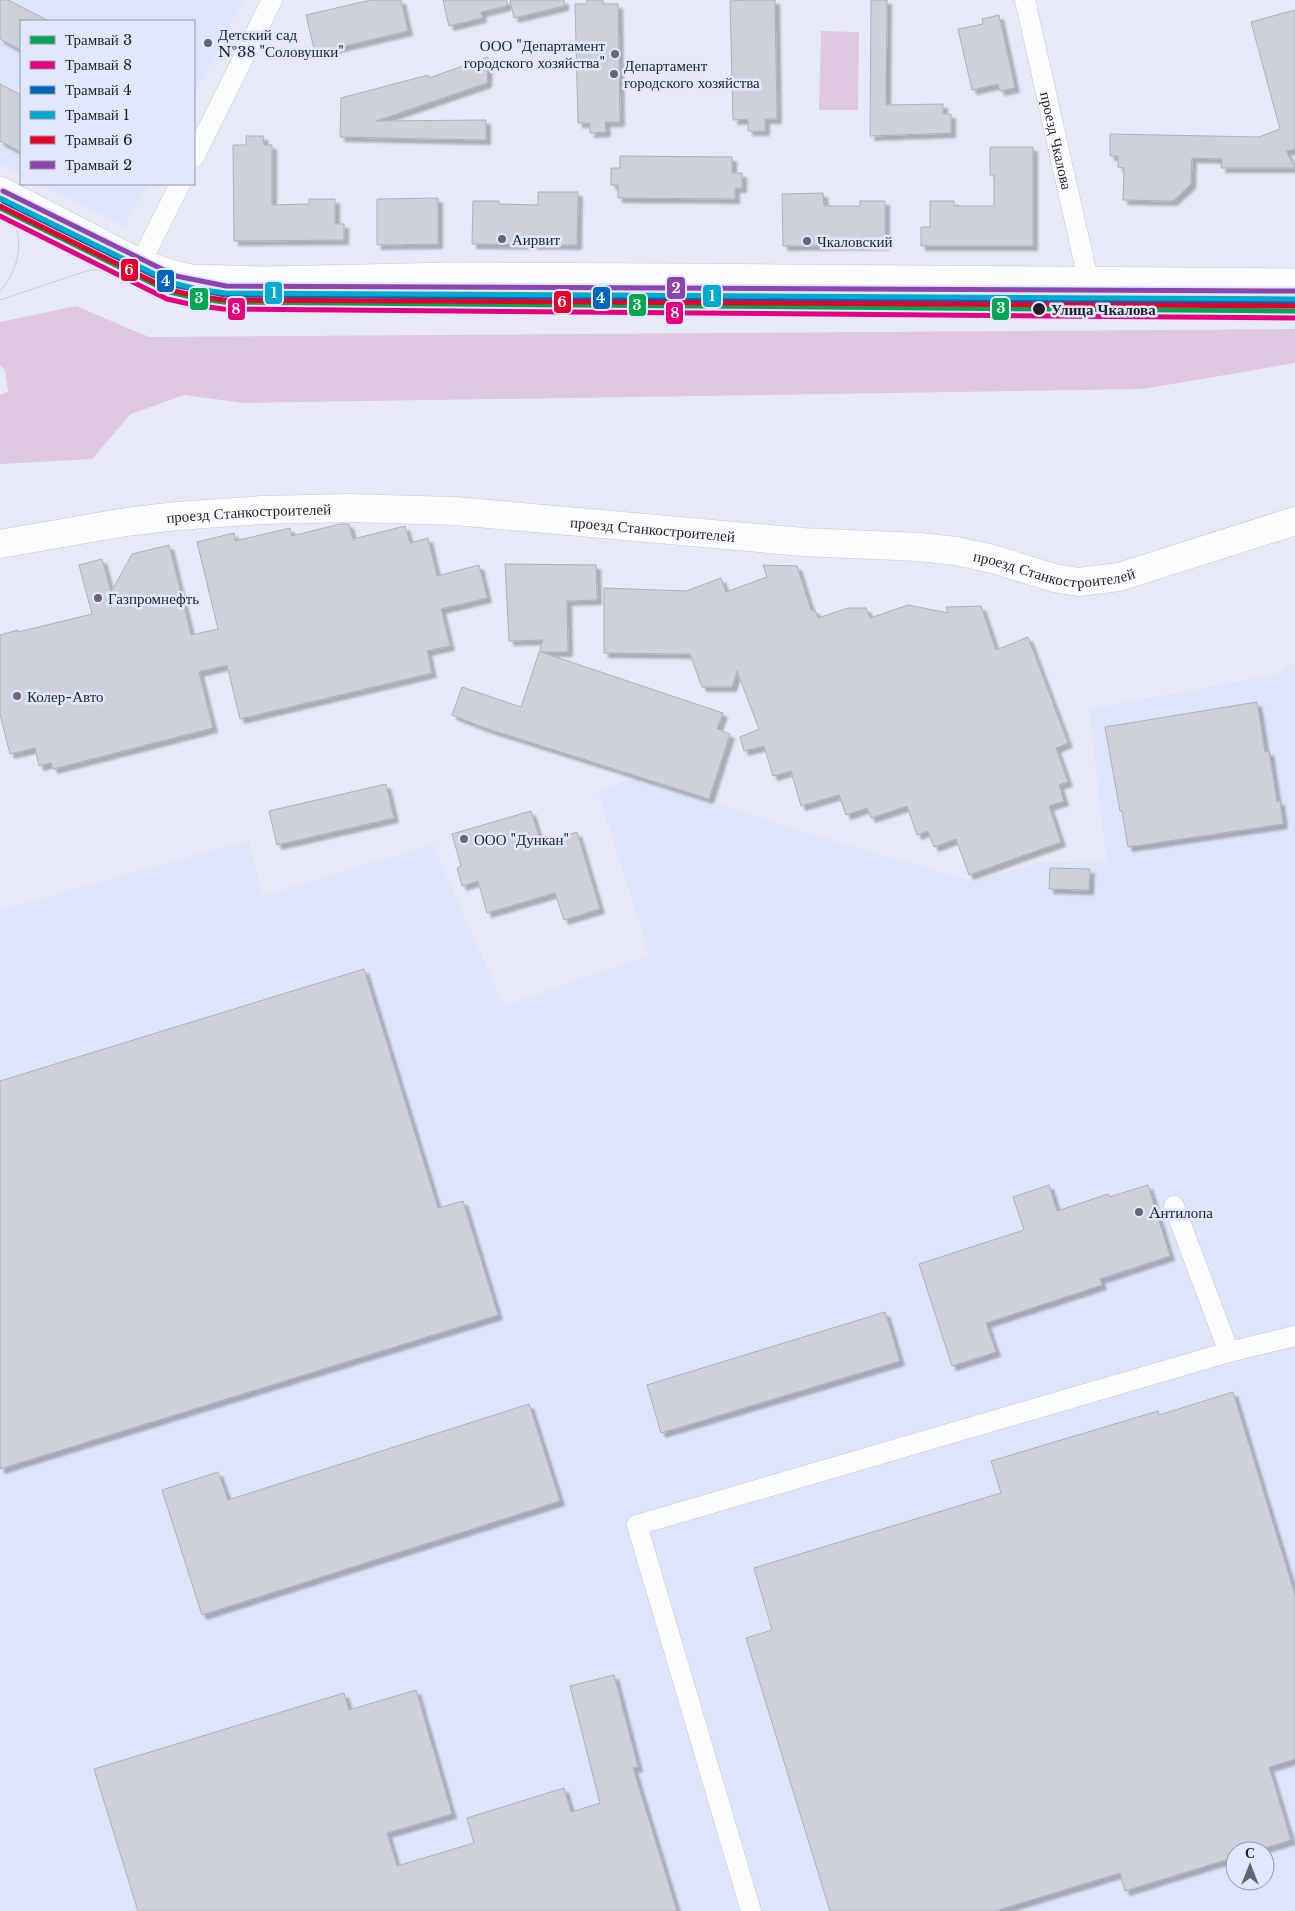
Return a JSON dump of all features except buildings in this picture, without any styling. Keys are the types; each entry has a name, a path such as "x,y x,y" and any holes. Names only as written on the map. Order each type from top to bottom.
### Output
{"main road":[{"name":"проезд Станкостроителей","path":"0,544 126,522 243,511 348,508 456,511 786,541 919,547 956,551 993,559 1054,578 1078,582 1119,577 1295,521"}],"street":[{"path":"195,155 272,0"},
{"name":"проезд Чкалова","path":"1026,0 1088,279"},
{"path":"141,262 180,185"},
{"path":"0,189 141,262 191,277 266,279 453,275 1295,281"},
{"path":"1174,1206 1229,1352"},
{"path":"751,1911 636,1526 1229,1352 1295,1336"}],"shaded area":[{"path":"0,0 243,0 195,95 195,20 20,20 20,174 0,164"},
{"path":"821,31 859,32 858,110 819,110"},
{"path":"40,185 147,185 124,227"},
{"path":"76,306 149,337 1295,329 1295,363 1143,389 244,403 184,395 131,414 92,459 0,464 0,395 8,392 5,370 0,365 0,322"},
{"path":"1295,663 1295,1911 0,1911 0,910 249,840 262,896 433,844 504,1006 649,955 598,792 637,777 791,828 972,881 1042,862 1106,861 1089,709 1277,674"}],"tram line":[{"name":"2","path":"3,191 176,276 226,286 1295,291"},
{"name":"1","path":"0,198 173,283 225,293 1295,299"},
{"name":"4","path":"3,201 173,285 225,295 1295,303"},
{"path":"0,202 9,211 15,222 19,246 13,270 8,281 0,291"},
{"name":"6","path":"0,206 170,290 224,300 1295,306"},
{"name":"3","path":"0,208 170,292 224,302 1295,311"},
{"name":"8","path":"0,216 167,299 223,309 1295,318"},
{"path":"0,300 89,270 130,273"}],"place":[{"name":"Детский сад №38 \"Соловушки\"","path":"208,43"},
{"name":"ООО \"Департамент городского хозяйства\"","path":"615,54"},
{"name":"Департамент городского хозяйства","path":"614,74"},
{"name":"Аирвит","path":"502,239"},
{"name":"Чкаловский","path":"807,241"},
{"name":"Улица Чкалова","path":"1039,309"},
{"name":"Газпромнефть","path":"98,598"},
{"name":"Колер-Авто","path":"17,696"},
{"name":"ООО \"Дункан\"","path":"464,839"},
{"name":"Aнтилопа","path":"1139,1212"}]}
